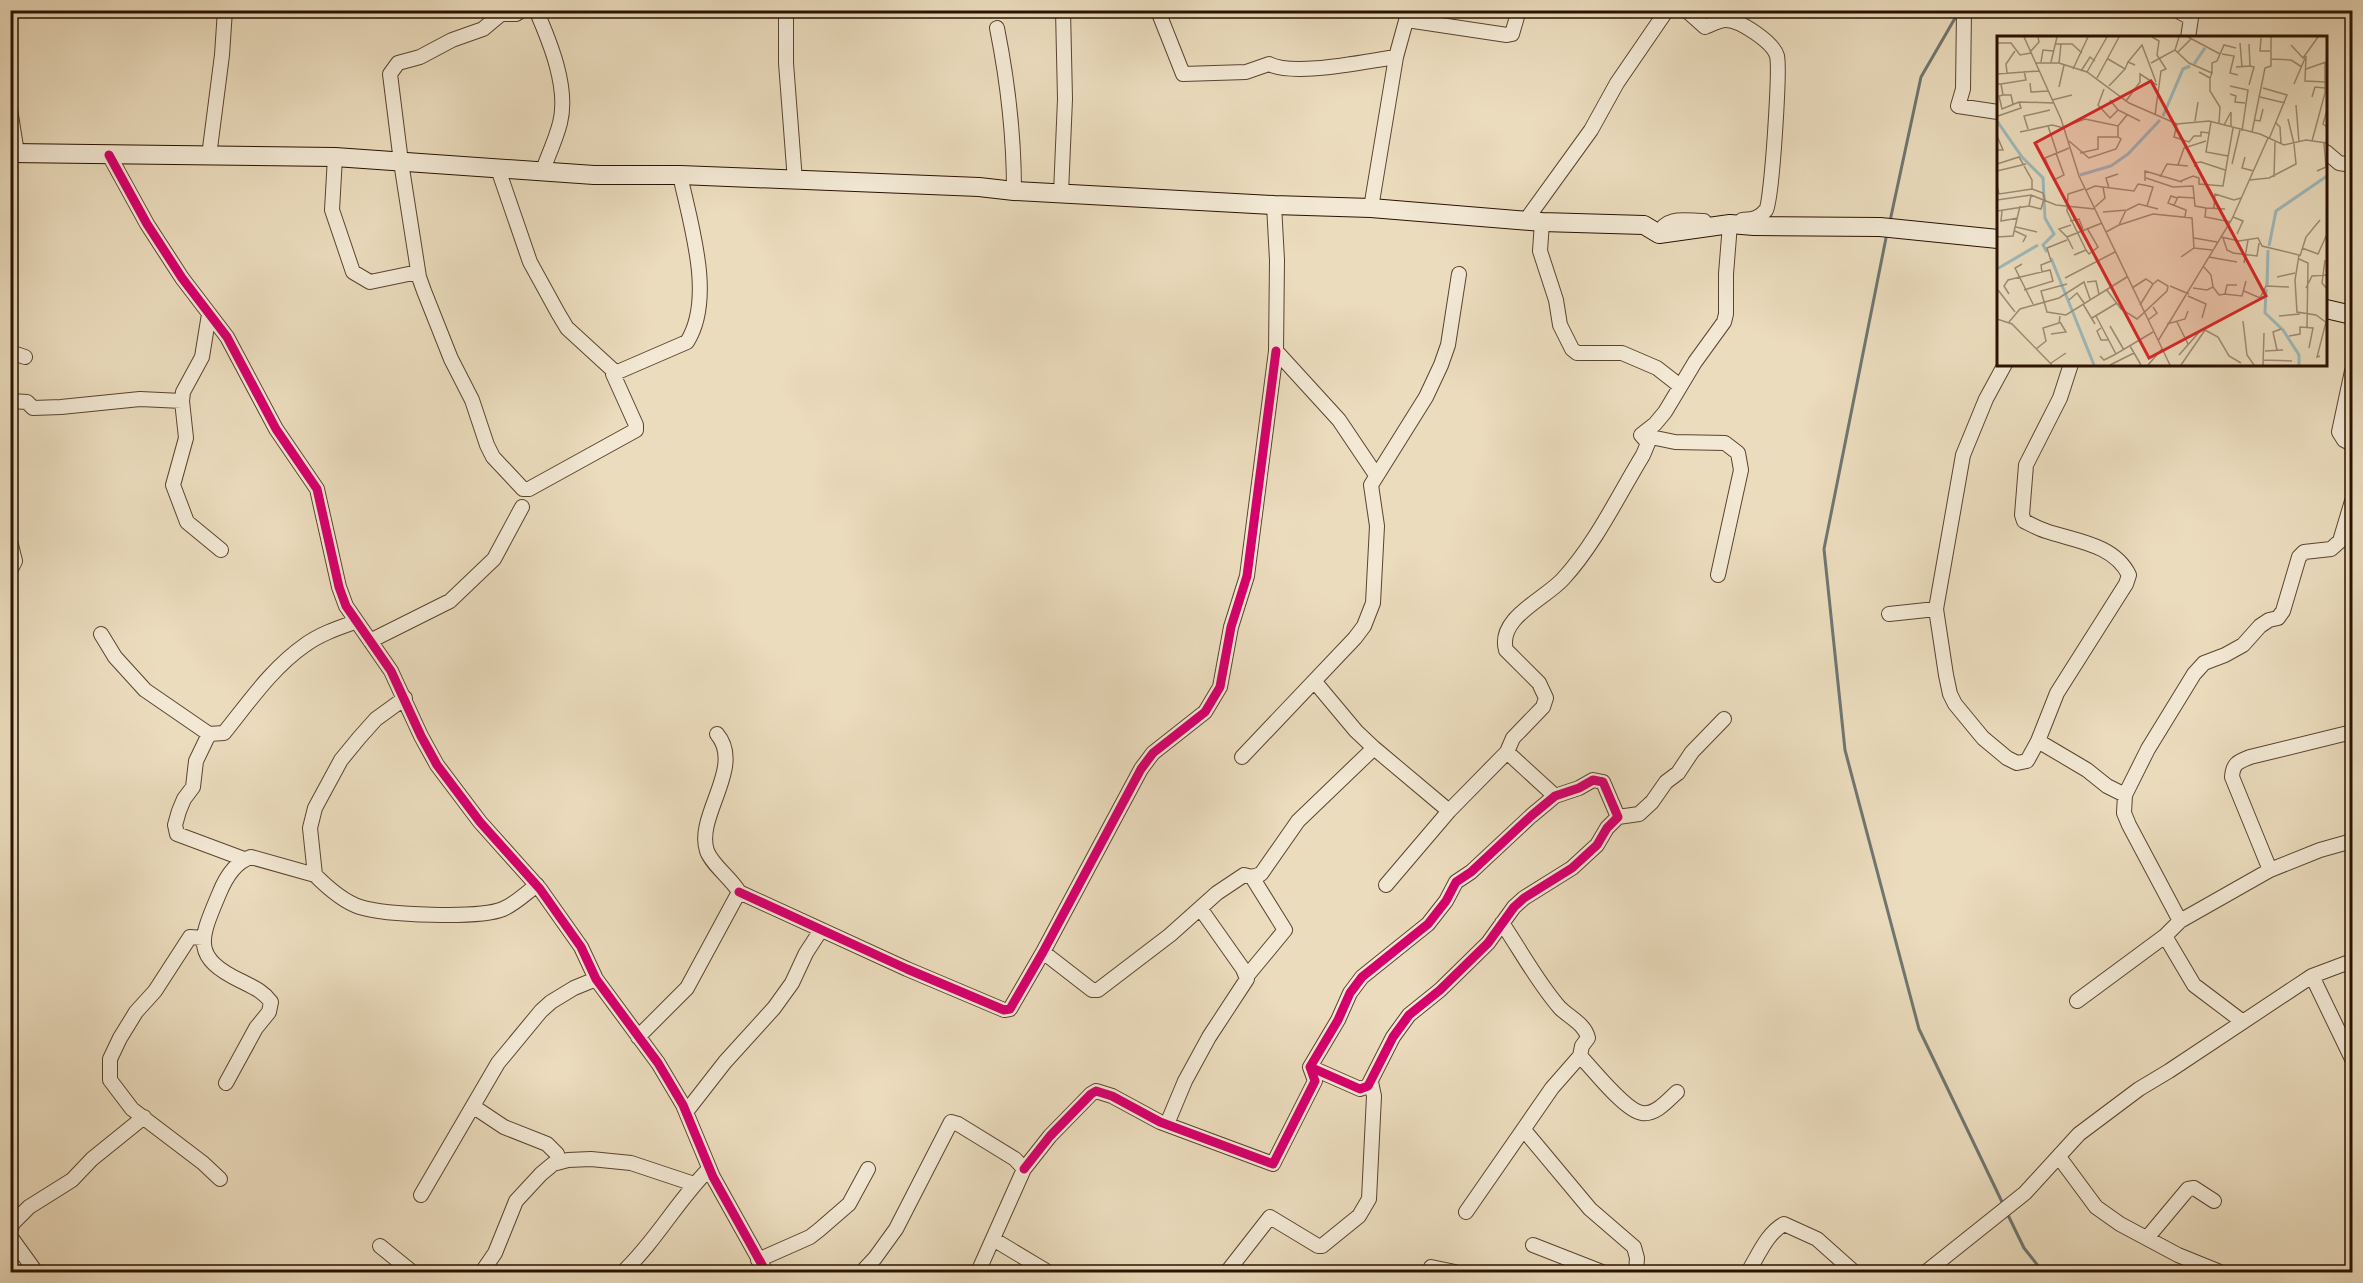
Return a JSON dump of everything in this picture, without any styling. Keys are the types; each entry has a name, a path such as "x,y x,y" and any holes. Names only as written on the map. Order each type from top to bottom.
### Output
{"main road":[{"path":"14,153 335,157 594,175 680,175 979,187 1274,206 1371,208 1534,221 1644,225 1659,234 1730,224 1880,226 1997,238"},
{"path":"2327,309 2352,315"}],"street":[{"path":"209,156 222,55 225,10"},
{"path":"498,169 531,262 558,313 567,328 615,372 613,374 636,425 636,430 632,434 529,489 523,489 493,458 472,400 447,349 423,291 400,162 390,74 398,63 420,57 452,40 483,29 501,14 516,14 522,10"},
{"path":"536,10 552,46 562,95 561,123 542,172"},
{"path":"786,10 786,63 795,181"},
{"path":"1061,193 1065,99 1063,10"},
{"path":"1161,10 1160,16 1183,74 1246,72 1269,64 1276,68 1293,69 1396,57"},
{"path":"1371,208 1396,57 1408,15 1507,35 1512,33 1520,10"},
{"path":"1667,10 1617,83 1591,130 1534,221 1540,251 1556,300 1560,325 1572,349 1577,353 1622,353 1657,368 1680,386"},
{"path":"1659,234 1662,226 1670,221 1755,219 1766,211 1771,185 1777,55 1764,38 1734,21 1724,20 1705,27 1686,10"},
{"path":"1964,10 1963,89 1958,106 1997,112"},
{"path":"2176,10 2191,18 2188,36"},
{"path":"997,28 1007,74 1012,120 1014,191"},
{"path":"10,109 14,153"},
{"path":"2327,154 2339,163 2352,165"},
{"path":"109,155 147,224 182,278 227,337 276,429 317,489 339,587 355,622 391,671 437,765 480,822 537,885 582,947 596,979 658,1063 686,1112 710,1169 766,1272"},
{"path":"335,157 332,210 353,272 370,282 418,272"},
{"path":"613,374 687,342 693,333 700,295 700,273 680,175"},
{"path":"717,734 725,749 723,778 707,829 707,853 739,892 907,969 1004,1010 1012,1006 1141,769 1153,753 1205,712 1221,687 1231,627 1247,576 1276,351 1278,260 1274,206"},
{"path":"1641,435 1655,424 1724,322 1730,224"},
{"path":"1242,757 1355,638 1370,613 1373,603 1377,526 1371,485 1426,397 1441,365 1448,345 1459,274"},
{"path":"209,314 202,357 183,392 186,438 173,479 177,500 187,522 221,550"},
{"path":"1276,351 1339,420 1376,475"},
{"path":"10,352 25,357"},
{"path":"2004,366 1986,399 1963,455 1936,609 1946,675 1950,694 1955,704 1983,738 2007,758 2017,763 2027,761 2038,741 2057,693 2126,584 2129,575 2126,567 2095,545 2046,531 2024,521 2022,515 2026,465 2060,398 2070,366"},
{"path":"2352,371 2339,432 2344,440 2352,444"},
{"path":"10,400 27,402 33,408 140,399 182,401"},
{"path":"1641,435 1674,442 1725,443 1738,453 1741,470 1718,576"},
{"path":"1386,885 1449,811 1507,752 1513,738 1543,706 1546,698 1539,683 1506,650 1504,637 1509,626 1523,612 1563,579 1590,544 1643,455 1648,443 1641,435"},
{"path":"2180,921 2129,825 2124,813 2126,795 2148,749 2194,674 2204,663 2243,645 2260,626 2269,620 2278,618 2283,611 2299,557 2304,552 2331,549 2340,541 2352,501"},
{"path":"370,641 450,601 494,559 522,507"},
{"path":"10,541 15,561 10,572"},
{"path":"1888,614 1936,609"},
{"path":"101,634 115,657 145,690 209,734 224,733 254,693 305,645 330,631 355,622"},
{"path":"1315,682 1349,723 1374,748 1449,811"},
{"path":"315,875 310,828 315,808 341,760 359,738 381,715 405,698"},
{"path":"1310,1067 1360,1089 1368,1086 1384,1052 1401,1024 1488,943 1514,907 1524,898 1572,868 1597,845 1606,828 1618,817 1639,814 1652,802 1666,782 1678,773 1692,752 1724,719"},
{"path":"2270,870 2232,777 2232,768 2236,762 2250,757 2352,732"},
{"path":"209,734 196,761 193,786 179,811 175,825 177,834 244,859"},
{"path":"2038,741 2087,770 2107,786 2126,795"},
{"path":"1042,952 1095,991 1170,935 1200,908 1242,876 1252,877 1261,874 1298,821 1374,748"},
{"path":"1507,752 1555,796"},
{"path":"978,1272 1024,1168 1050,1136 1094,1091 1112,1096 1167,1124 1273,1164 1315,1081 1310,1067 1350,993 1362,977 1428,924 1446,901 1456,882 1471,872 1503,840 1555,796 1579,788 1593,780 1601,780 1618,817"},
{"path":"2077,1001 2165,936 2180,921 2270,870 2320,850 2352,841"},
{"path":"226,1083 256,1028 269,1012 271,1002 264,992 223,972 210,960 204,950 203,938 220,892 234,867 244,859 251,857 315,875 330,889 359,907 377,911 430,914 493,912 513,903 537,885"},
{"path":"1167,1124 1185,1081 1209,1036 1245,984 1247,976 1285,932 1252,877"},
{"path":"638,1037 687,988 739,892"},
{"path":"1200,908 1247,976"},
{"path":"1466,1212 1552,1088 1580,1056 1582,1046 1588,1038 1582,1026 1570,1019 1552,998 1502,923"},
{"path":"686,1112 725,1062 774,1008 792,983 806,953 821,930"},
{"path":"2165,936 2194,985 2243,1022"},
{"path":"203,938 190,937 155,992 136,1012 110,1059 110,1080 132,1109 203,1163 220,1179"},
{"path":"1926,1272 2025,1193 2079,1134 2139,1089 2312,976 2352,961"},
{"path":"2312,976 2352,1059"},
{"path":"421,1195 498,1063 541,1011 563,995 596,979"},
{"path":"1580,1056 1629,1107 1642,1113 1656,1110 1677,1092"},
{"path":"1227,1272 1270,1217 1318,1246 1359,1216 1366,1207 1371,1190 1374,1096 1371,1082"},
{"path":"474,1107 504,1127 548,1144 557,1154 560,1162"},
{"path":"10,1231 13,1223 29,1207 72,1180 92,1159 144,1117"},
{"path":"862,1272 896,1229 951,1122 1015,1159 1024,1168"},
{"path":"1524,1130 1590,1209 1634,1247 1637,1258 1636,1272"},
{"path":"2059,1157 2096,1207 2178,1255 2220,1272"},
{"path":"482,1272 495,1253 516,1201 553,1164 568,1160 591,1159 631,1163 694,1184"},
{"path":"623,1272 638,1258 694,1184 710,1169"},
{"path":"758,1260 810,1237 819,1230 849,1204 868,1169"},
{"path":"2147,1238 2188,1189 2194,1188 2214,1201"},
{"path":"1748,1272 1770,1235 1784,1224 1804,1231 1817,1239 1854,1272"},
{"path":"10,1236 36,1272"},
{"path":"993,1239 1048,1272"},
{"path":"1533,1245 1602,1272"},
{"path":"380,1246 412,1272"},
{"path":"1431,1267 1455,1272"},
{"path":"2350,1272 2352,1267"}],"waterway":[{"path":"1890,221 1921,77 1958,13"},
{"path":"1887,233 1824,549 1845,750 1919,1029 2003,1204"},
{"path":"2007,1213 2024,1248 2043,1272"}],"cycle path":[{"path":"109,155 147,224 182,278 227,337 276,429 317,489 339,587 346,606 391,671 437,765 480,822 540,889 581,947 596,979 658,1063 683,1105 713,1177 766,1272"},
{"path":"739,892 907,969 1004,1010 1010,1009 1141,769 1153,753 1205,712 1220,687 1231,627 1247,576 1276,351"},
{"path":"1024,1169 1050,1136 1096,1091 1112,1096 1160,1122 1273,1164 1315,1081 1310,1067 1338,1020 1350,993 1362,977 1428,924 1446,901 1456,882 1471,872 1555,796 1579,788 1593,780 1603,782 1618,817 1607,828 1597,845 1572,868 1524,898 1514,907 1488,943 1440,990 1409,1015 1393,1037 1368,1086 1360,1089 1310,1067"}]}
